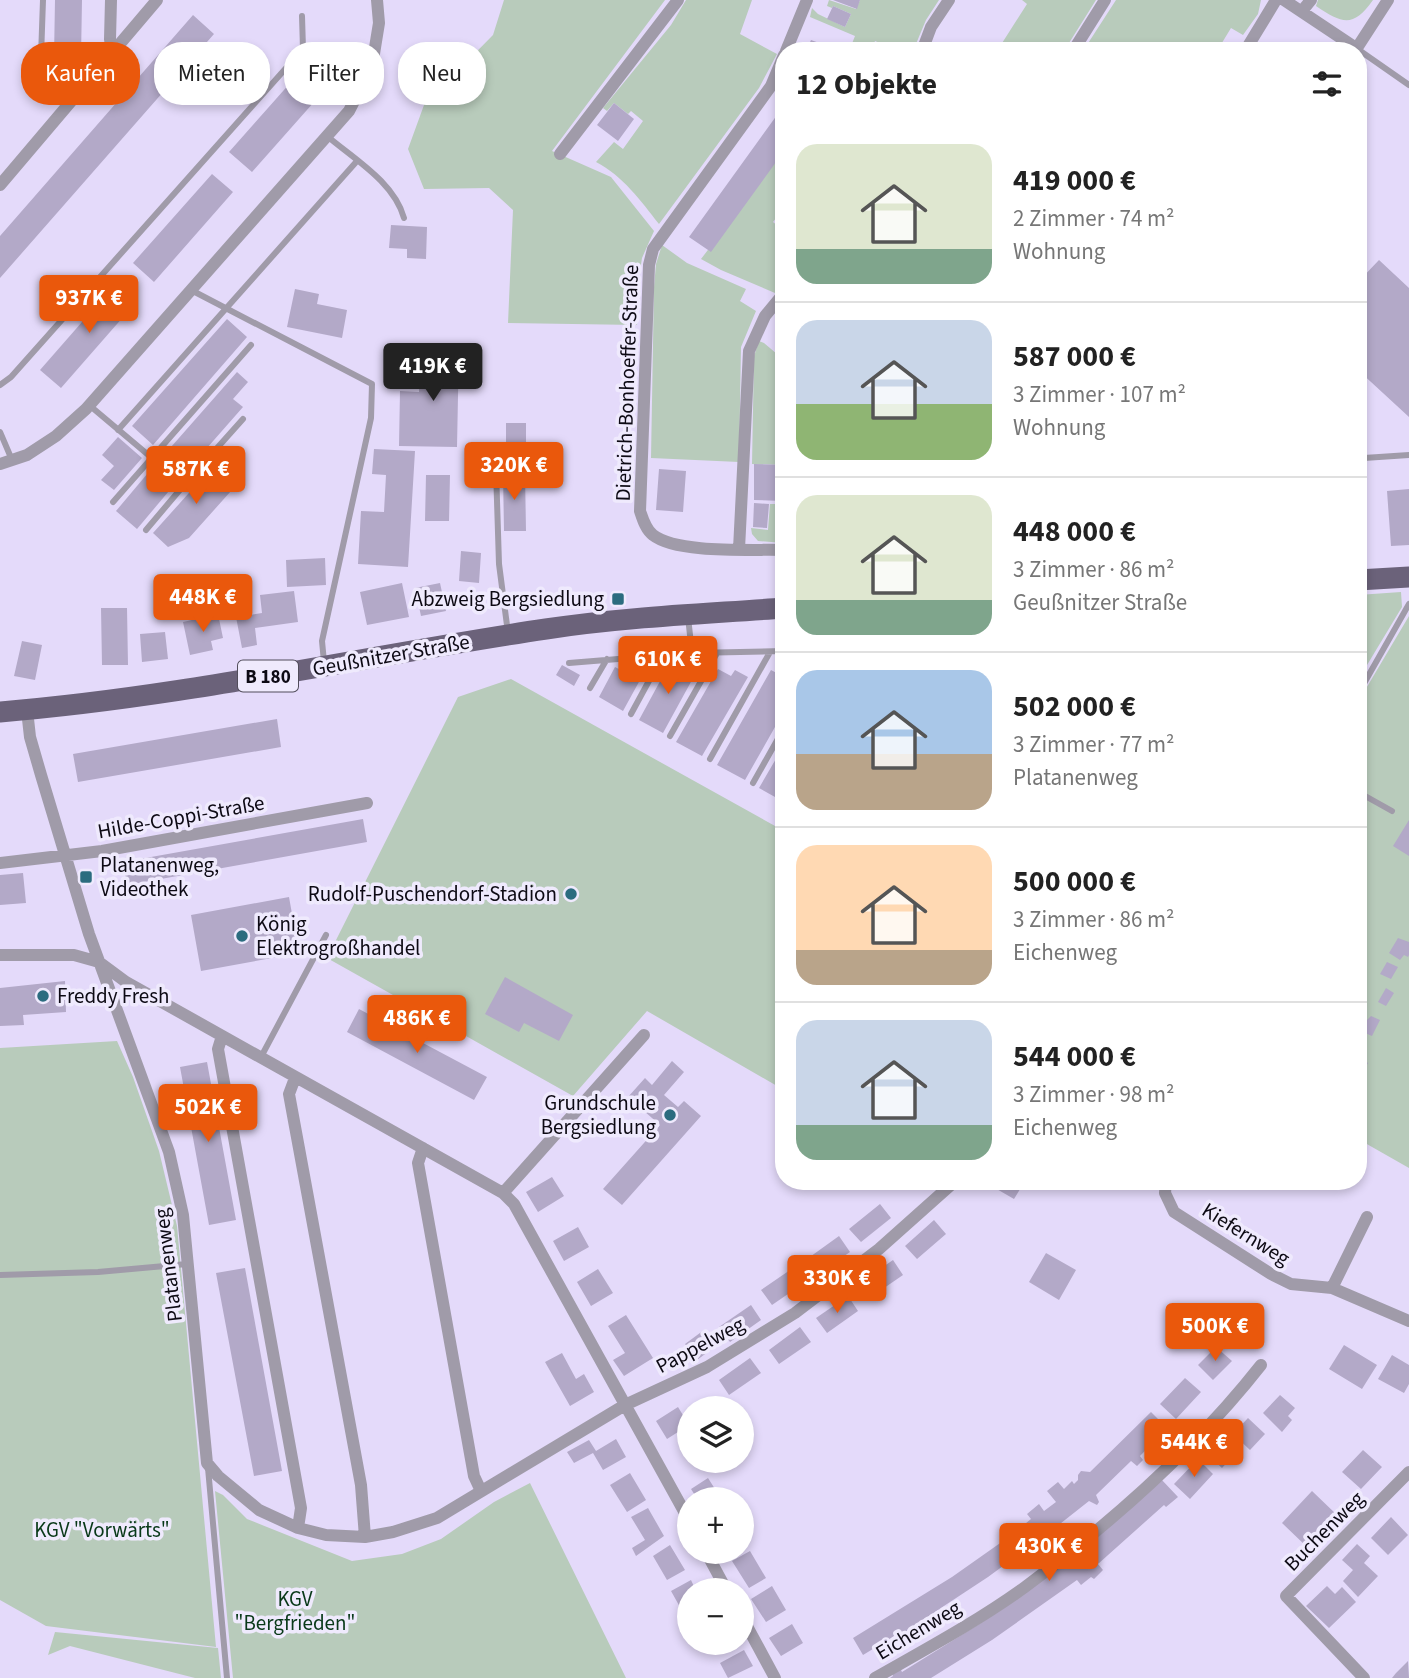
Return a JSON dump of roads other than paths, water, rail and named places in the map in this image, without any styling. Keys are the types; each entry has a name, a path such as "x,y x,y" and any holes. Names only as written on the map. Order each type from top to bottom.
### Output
{"main road":[{"path":"1367,579 1409,577"},
{"name":"Geußnitzer Straße","path":"0,712 156,695 598,622 775,609"}],"street":[{"path":"111,0 111,42"},
{"path":"123,42 157,0"},
{"path":"376,42 379,23 377,0"},
{"path":"560,154 678,0"},
{"name":"Dietrich-Bonhoeffer-Straße","path":"790,42 807,0"},
{"path":"925,42 931,27 949,0"},
{"path":"1079,42 1105,0"},
{"path":"1250,42 1276,0"},
{"path":"1284,0 1345,42"},
{"path":"1301,11 1311,0"},
{"path":"1361,42 1388,0"},
{"name":"Dietrich-Bonhoeffer-Straße","path":"775,77 771,86 653,249 649,265 640,511 653,535 673,545 775,550"},
{"path":"0,185 69,105"},
{"path":"6,462 27,455 56,436 89,405 352,105"},
{"path":"739,549 748,351 765,316 775,304"},
{"name":"Platanenweg","path":"27,710 30,737 64,857 99,962 169,1152 183,1215 189,1264 207,1463"},
{"name":"Hilde-Coppi-Straße","path":"0,863 64,857 367,803"},
{"path":"0,955 74,955 99,962 126,982 503,1193 514,1204 677,1499"},
{"path":"503,1193 644,1035"},
{"path":"222,1036 218,1049 300,1508 298,1528"},
{"path":"295,1077 289,1094 361,1485 365,1537"},
{"path":"424,1148 418,1163 474,1476 481,1490"},
{"name":"Pappelweg","path":"625,1405 708,1367 795,1313 879,1250 945,1190"},
{"name":"Kiefernweg","path":"1165,1190 1174,1212 1271,1274 1291,1284 1332,1288 1409,1321"},
{"path":"1332,1288 1367,1217"},
{"name":"Eichenweg","path":"875,1678 944,1639 1024,1587 1100,1526 1178,1457 1232,1402 1261,1365"},
{"path":"207,1463 218,1476 259,1510 298,1528 326,1535 365,1537 393,1532 437,1518 625,1405"},
{"name":"Buchenweg","path":"1364,1678 1286,1596 1409,1472"},
{"path":"754,1639 775,1678"}],"lane":[{"path":"42,42 43,0"},
{"path":"302,16 303,42"},
{"path":"1367,57 1409,85"},
{"path":"0,385 11,377 284,70"},
{"path":"327,136 385,186 400,204 404,218"},
{"path":"118,429 357,161"},
{"path":"191,290 372,384 371,418 322,641 324,667"},
{"path":"113,502 251,345"},
{"path":"89,405 184,485"},
{"path":"146,530 243,419"},
{"path":"0,432 6,462"},
{"path":"1367,458 1409,455"},
{"path":"496,469 499,564 509,635"},
{"path":"1367,678 1409,604"},
{"path":"688,615 692,653"},
{"path":"710,759 770,652"},
{"path":"569,663 692,653 775,652"},
{"path":"670,736 717,653"},
{"path":"631,714 663,655"},
{"path":"590,688 607,659"},
{"path":"753,783 775,744"},
{"path":"1367,797 1392,811"},
{"path":"261,1058 326,935"},
{"path":"0,1275 98,1272 189,1264"},
{"path":"207,1463 227,1678"}],"place":[{"name":"Abzweig Bergsiedlung","path":"618,599"},
{"name":"Platanenweg, Videothek","path":"86,877"},
{"name":"Rudolf-Puschendorf-Stadion","path":"571,894"},
{"name":"König Elektrogroßhandel","path":"242,936"},
{"name":"Freddy Fresh","path":"43,996"},
{"name":"Grundschule Bergsiedlung","path":"670,1115"}],"park label":[{"name":"KGV \"Vorwärts\"","path":"102,1530"},
{"name":"KGV \"Bergfrieden\"","path":"295,1611"}]}
